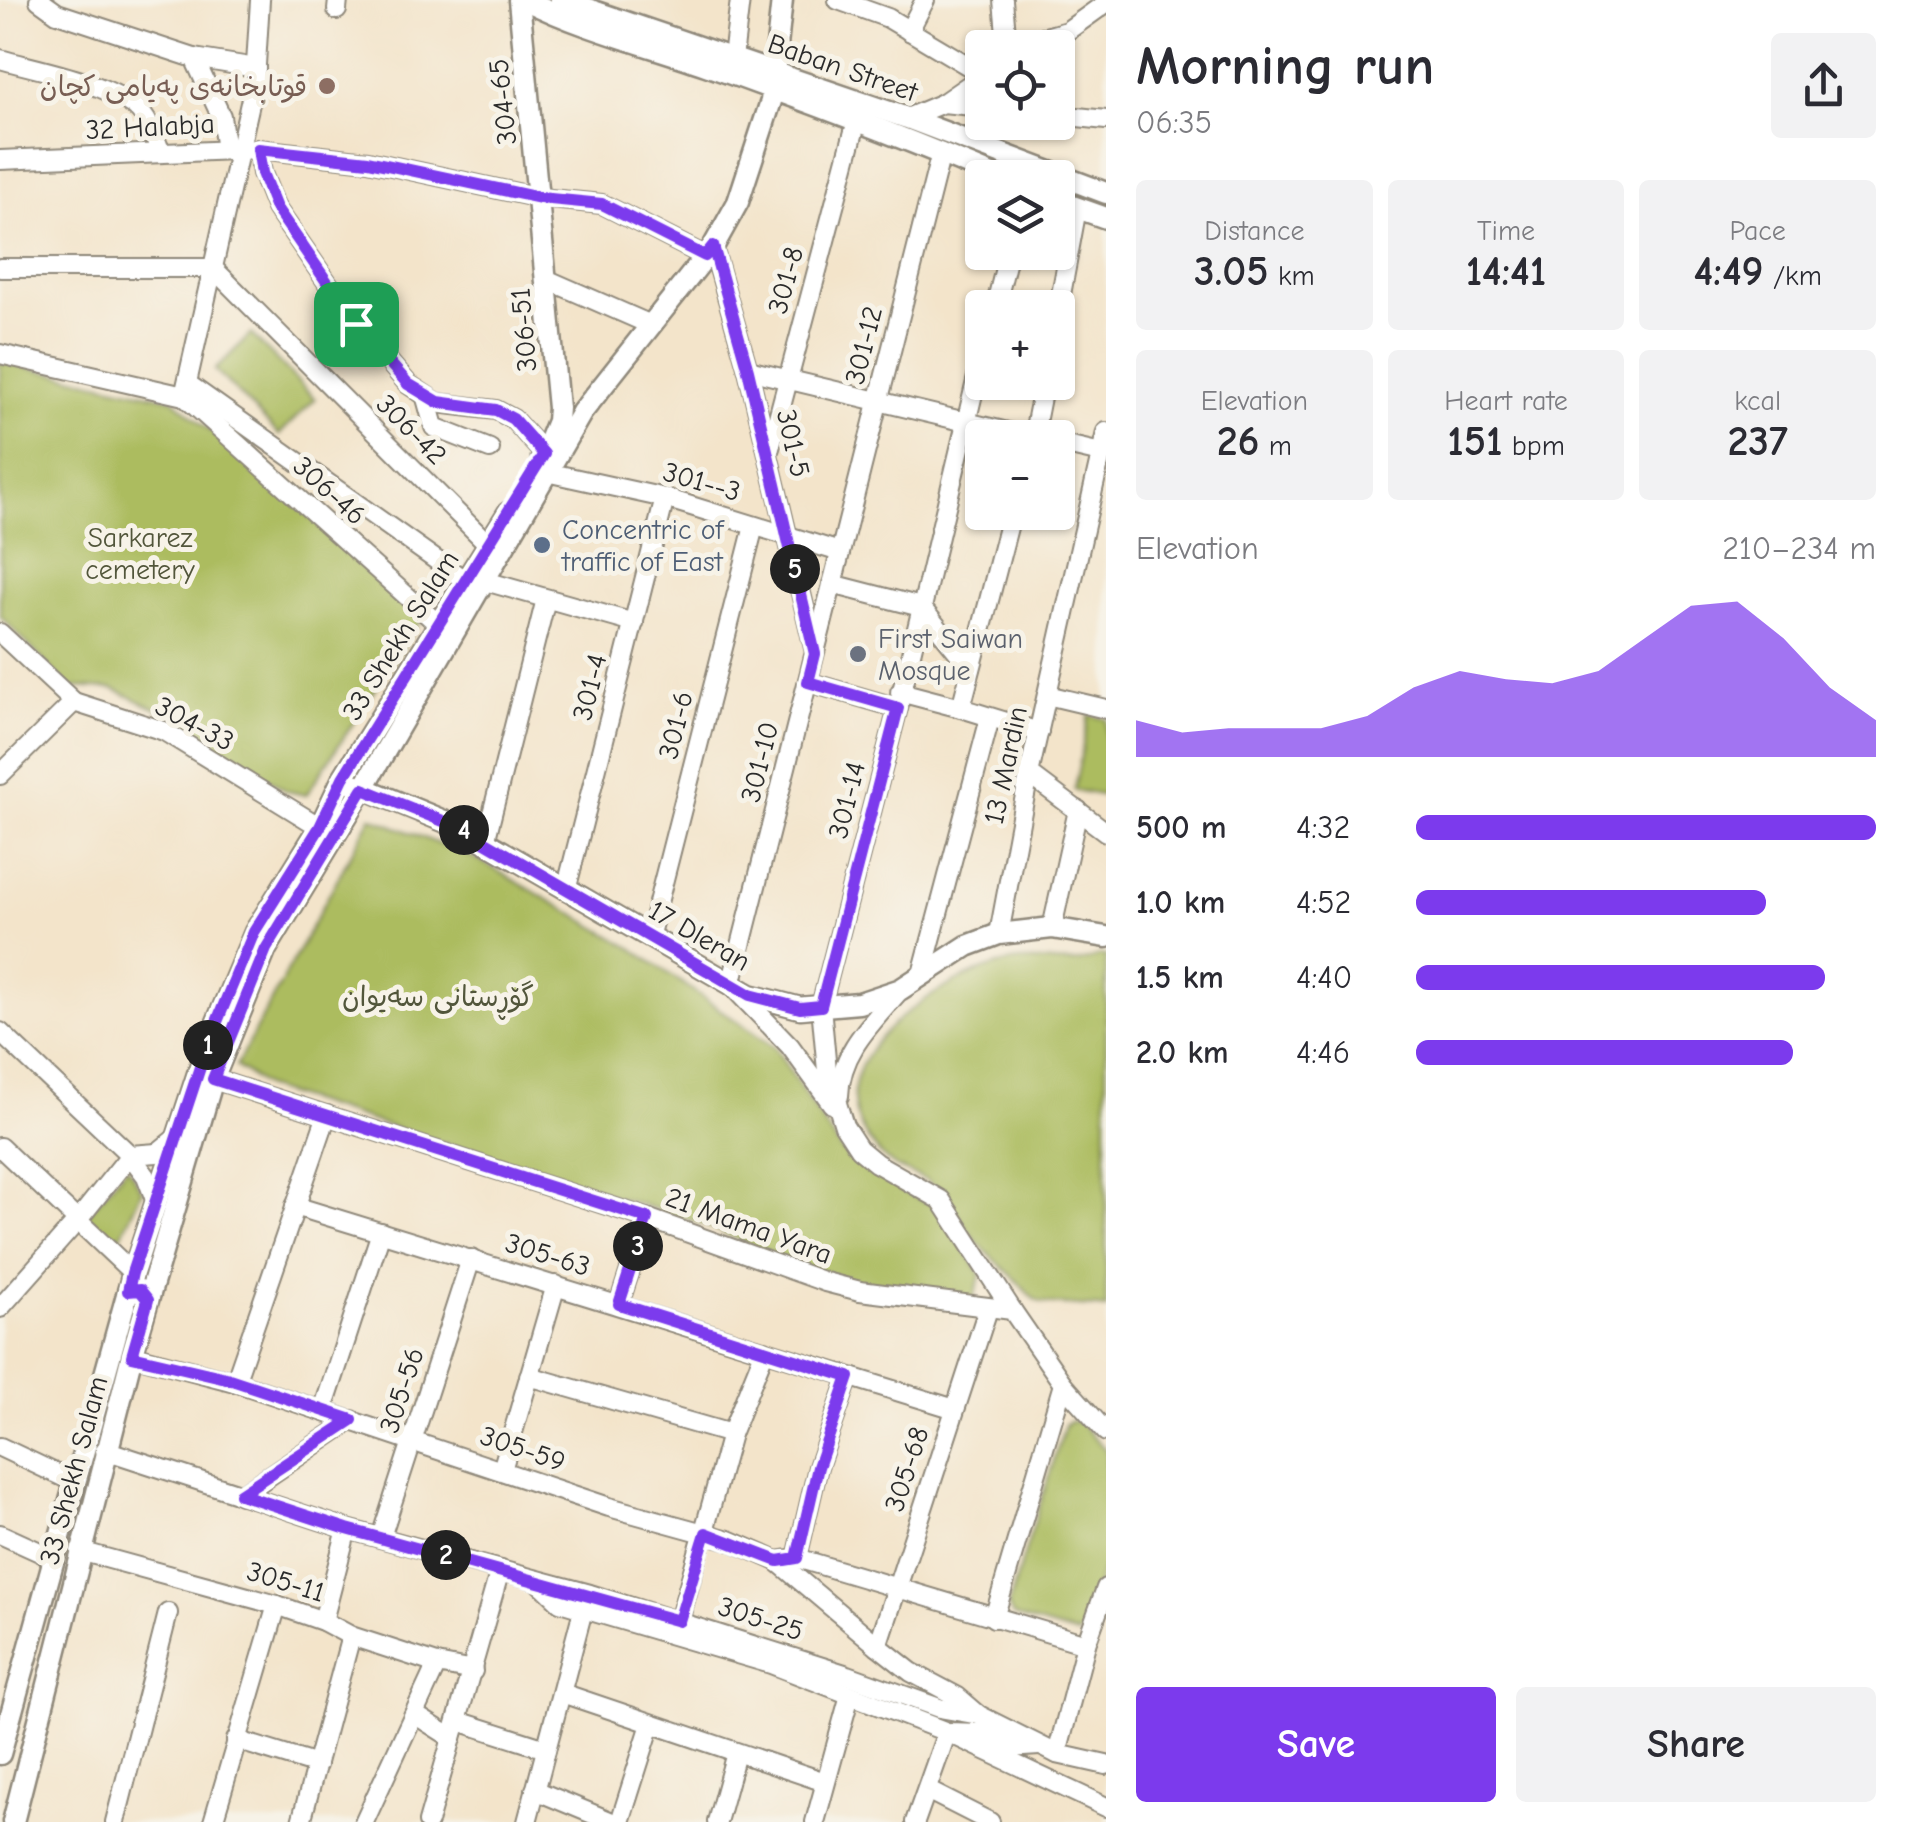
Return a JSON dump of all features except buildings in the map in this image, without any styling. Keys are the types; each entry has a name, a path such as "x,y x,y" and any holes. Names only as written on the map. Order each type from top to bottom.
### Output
{"main road":[{"path":"522,0 584,26 773,82 965,163"},
{"name":"304-65","path":"522,0 540,198"},
{"name":"Baban Street","path":"561,0 599,7 733,58 773,82 907,118 1106,193"},
{"name":"33 Shekh Salam","path":"13,1822 105,1450 158,1264 213,1079 266,949 363,789 545,463 709,252 738,202 770,106 782,0"},
{"name":"306-51","path":"540,198 556,390 556,421 545,463"},
{"path":"1075,207 1106,218"},
{"path":"556,390 578,400 595,396"},
{"name":"33 Shekh Salam","path":"0,1754 133,1274 207,1046 254,932 320,827 343,778 439,625 476,582 488,545 513,517"},
{"name":"17 Dleran","path":"343,778 463,829 750,995 800,1008 859,1003 901,989 967,946 1000,934 1052,928 1106,937"},
{"path":"148,1300 133,1274 158,1264"}],"street":[{"path":"39,0 57,13 194,58 256,68"},
{"path":"186,390 241,149 256,68 260,0"},
{"path":"733,58 740,0"},
{"path":"771,0 782,0"},
{"path":"838,0 888,18 965,65"},
{"path":"909,30 925,0"},
{"path":"1003,0 1005,30"},
{"path":"1067,30 1106,3"},
{"path":"0,58 100,89 135,106 152,129 161,153"},
{"path":"194,58 220,116 262,173 276,208 356,324 408,384 426,398 496,410 513,419 545,463"},
{"path":"907,118 943,103 965,87"},
{"path":"943,103 965,105"},
{"path":"1075,117 1106,120"},
{"name":"301-8","path":"768,454 856,120"},
{"name":"32 Halabja","path":"0,160 241,149 368,161 540,198 602,204 709,252"},
{"name":"301-12","path":"840,552 941,153"},
{"name":"301-5","path":"709,252 748,370 815,654"},
{"path":"0,268 213,268"},
{"name":"306-42","path":"213,268 488,545"},
{"path":"546,280 651,324"},
{"path":"0,354 186,390 476,582 634,623"},
{"path":"748,370 965,421"},
{"name":"306-46","path":"186,390 439,625"},
{"path":"426,398 434,427 490,450"},
{"name":"301-14","path":"839,1112 824,1052 821,1006 965,425"},
{"name":"13 Mardin","path":"1000,934 1029,774 1106,432"},
{"path":"1075,447 1101,453"},
{"name":"301--3","path":"545,463 840,552"},
{"name":"301-4","path":"566,890 666,498"},
{"path":"1085,524 1106,530"},
{"name":"301-6","path":"649,938 754,526"},
{"path":"960,708 1007,530"},
{"name":"301-10","path":"731,985 840,552"},
{"path":"832,584 921,606 971,668"},
{"path":"485,842 546,600"},
{"name":"304-33","path":"0,632 74,702 164,731 320,827"},
{"path":"808,682 960,708 1039,732"},
{"path":"1047,695 1106,709"},
{"path":"1,773 74,702"},
{"path":"922,974 990,718"},
{"path":"1029,774 1106,832"},
{"path":"1052,928 1078,810"},
{"path":"731,985 790,1046 839,1112 859,1148 876,1163 940,1200 1063,1384 1106,1432"},
{"path":"839,1112 843,1065 854,1044 901,989"},
{"path":"0,1032 130,1155 146,1176 156,1202"},
{"name":"21 Mama Yara","path":"213,1079 647,1218 825,1282 860,1291 1012,1310"},
{"path":"235,1382 328,1116"},
{"path":"0,1308 6,1286 78,1220 130,1155 157,1153 178,1136"},
{"path":"0,1147 133,1274"},
{"name":"305-63","path":"296,1206 955,1409"},
{"path":"619,1304 647,1218"},
{"path":"323,1410 381,1232"},
{"name":"305-56","path":"382,1537 471,1259"},
{"path":"502,1470 556,1285"},
{"name":"305-68","path":"878,1646 988,1310"},
{"path":"679,1621 731,1434 765,1350"},
{"name":"305-59","path":"132,1356 235,1382 608,1508 706,1533 778,1561"},
{"path":"530,1376 731,1434"},
{"path":"797,1558 818,1467 849,1377"},
{"path":"994,1618 1063,1384"},
{"path":"240,1494 352,1420"},
{"path":"0,1447 74,1482"},
{"name":"305-25","path":"105,1450 347,1529 679,1621 939,1708 979,1715"},
{"path":"323,1621 347,1529"},
{"path":"0,1534 55,1559"},
{"name":"305-11","path":"80,1551 277,1606 323,1621 352,1636 437,1664 472,1671"},
{"path":"778,1561 797,1558 1086,1644"},
{"path":"778,1561 878,1646 912,1672 958,1696 979,1715 1057,1754 1106,1766"},
{"path":"428,1822 500,1570"},
{"path":"537,1580 560,1602 770,1664 947,1732 1106,1807"},
{"path":"1057,1754 1086,1644 1106,1588"},
{"path":"213,1822 277,1606"},
{"path":"527,1822 583,1610"},
{"path":"115,1822 168,1612"},
{"path":"302,1822 352,1636"},
{"path":"364,1822 437,1664"},
{"path":"562,1694 825,1782"},
{"path":"814,1822 850,1695"},
{"path":"414,1714 455,1730 546,1749"},
{"path":"620,1822 651,1724"},
{"path":"947,1732 981,1733 1008,1748 1038,1746"},
{"path":"915,1822 947,1732"},
{"path":"236,1740 317,1765"},
{"path":"717,1822 736,1753"},
{"path":"535,1790 612,1822"},
{"path":"927,1790 990,1822"}],"green space":[{"path":"251,334 315,399 279,435 215,370"},
{"name":"Sarkarez cemetery","path":"0,362 173,399 425,614 306,795 287,791 167,714 114,689 69,687 0,616"},
{"path":"1089,715 1106,719 1106,796 1074,790"},
{"name":"گۆڕستانی سەیوان","path":"371,817 477,859 632,948 775,1048 841,1150 904,1192 935,1206 981,1274 973,1300 841,1283 697,1222 267,1088 236,1066"},
{"path":"1106,956 1106,1308 1051,1304 1032,1297 978,1243 937,1188 896,1167 879,1152 865,1134 854,1104 858,1075 872,1048 923,1001 954,983 1011,962 1066,963"},
{"path":"127,1166 142,1190 115,1249 83,1220"},
{"path":"1069,1421 1079,1422 1106,1450 1106,1559 1078,1635 1013,1616 1008,1606"}],"place":[{"name":"قوتابخانەی پەیامی کچان","path":"327,86"},
{"name":"Concentric of traffic of East","path":"542,545"},
{"name":"First Saiwan Mosque","path":"858,654"}],"route":[{"path":"258,149 368,161 540,198 602,204 705,256 713,246 748,370 815,654 808,682 898,708 821,1006 800,1008 750,995 463,829 363,789 266,949 213,1079 647,1218 619,1304 849,1377 818,1467 797,1558 778,1561 706,1533 679,1621 347,1529 240,1494 352,1420 226,1378 132,1356 148,1300 140,1290 128,1291 132,1273 207,1046 254,932 320,827 343,778 544,454 513,419 496,410 426,398 408,384 356,324 276,208 262,173 258,149"}]}
